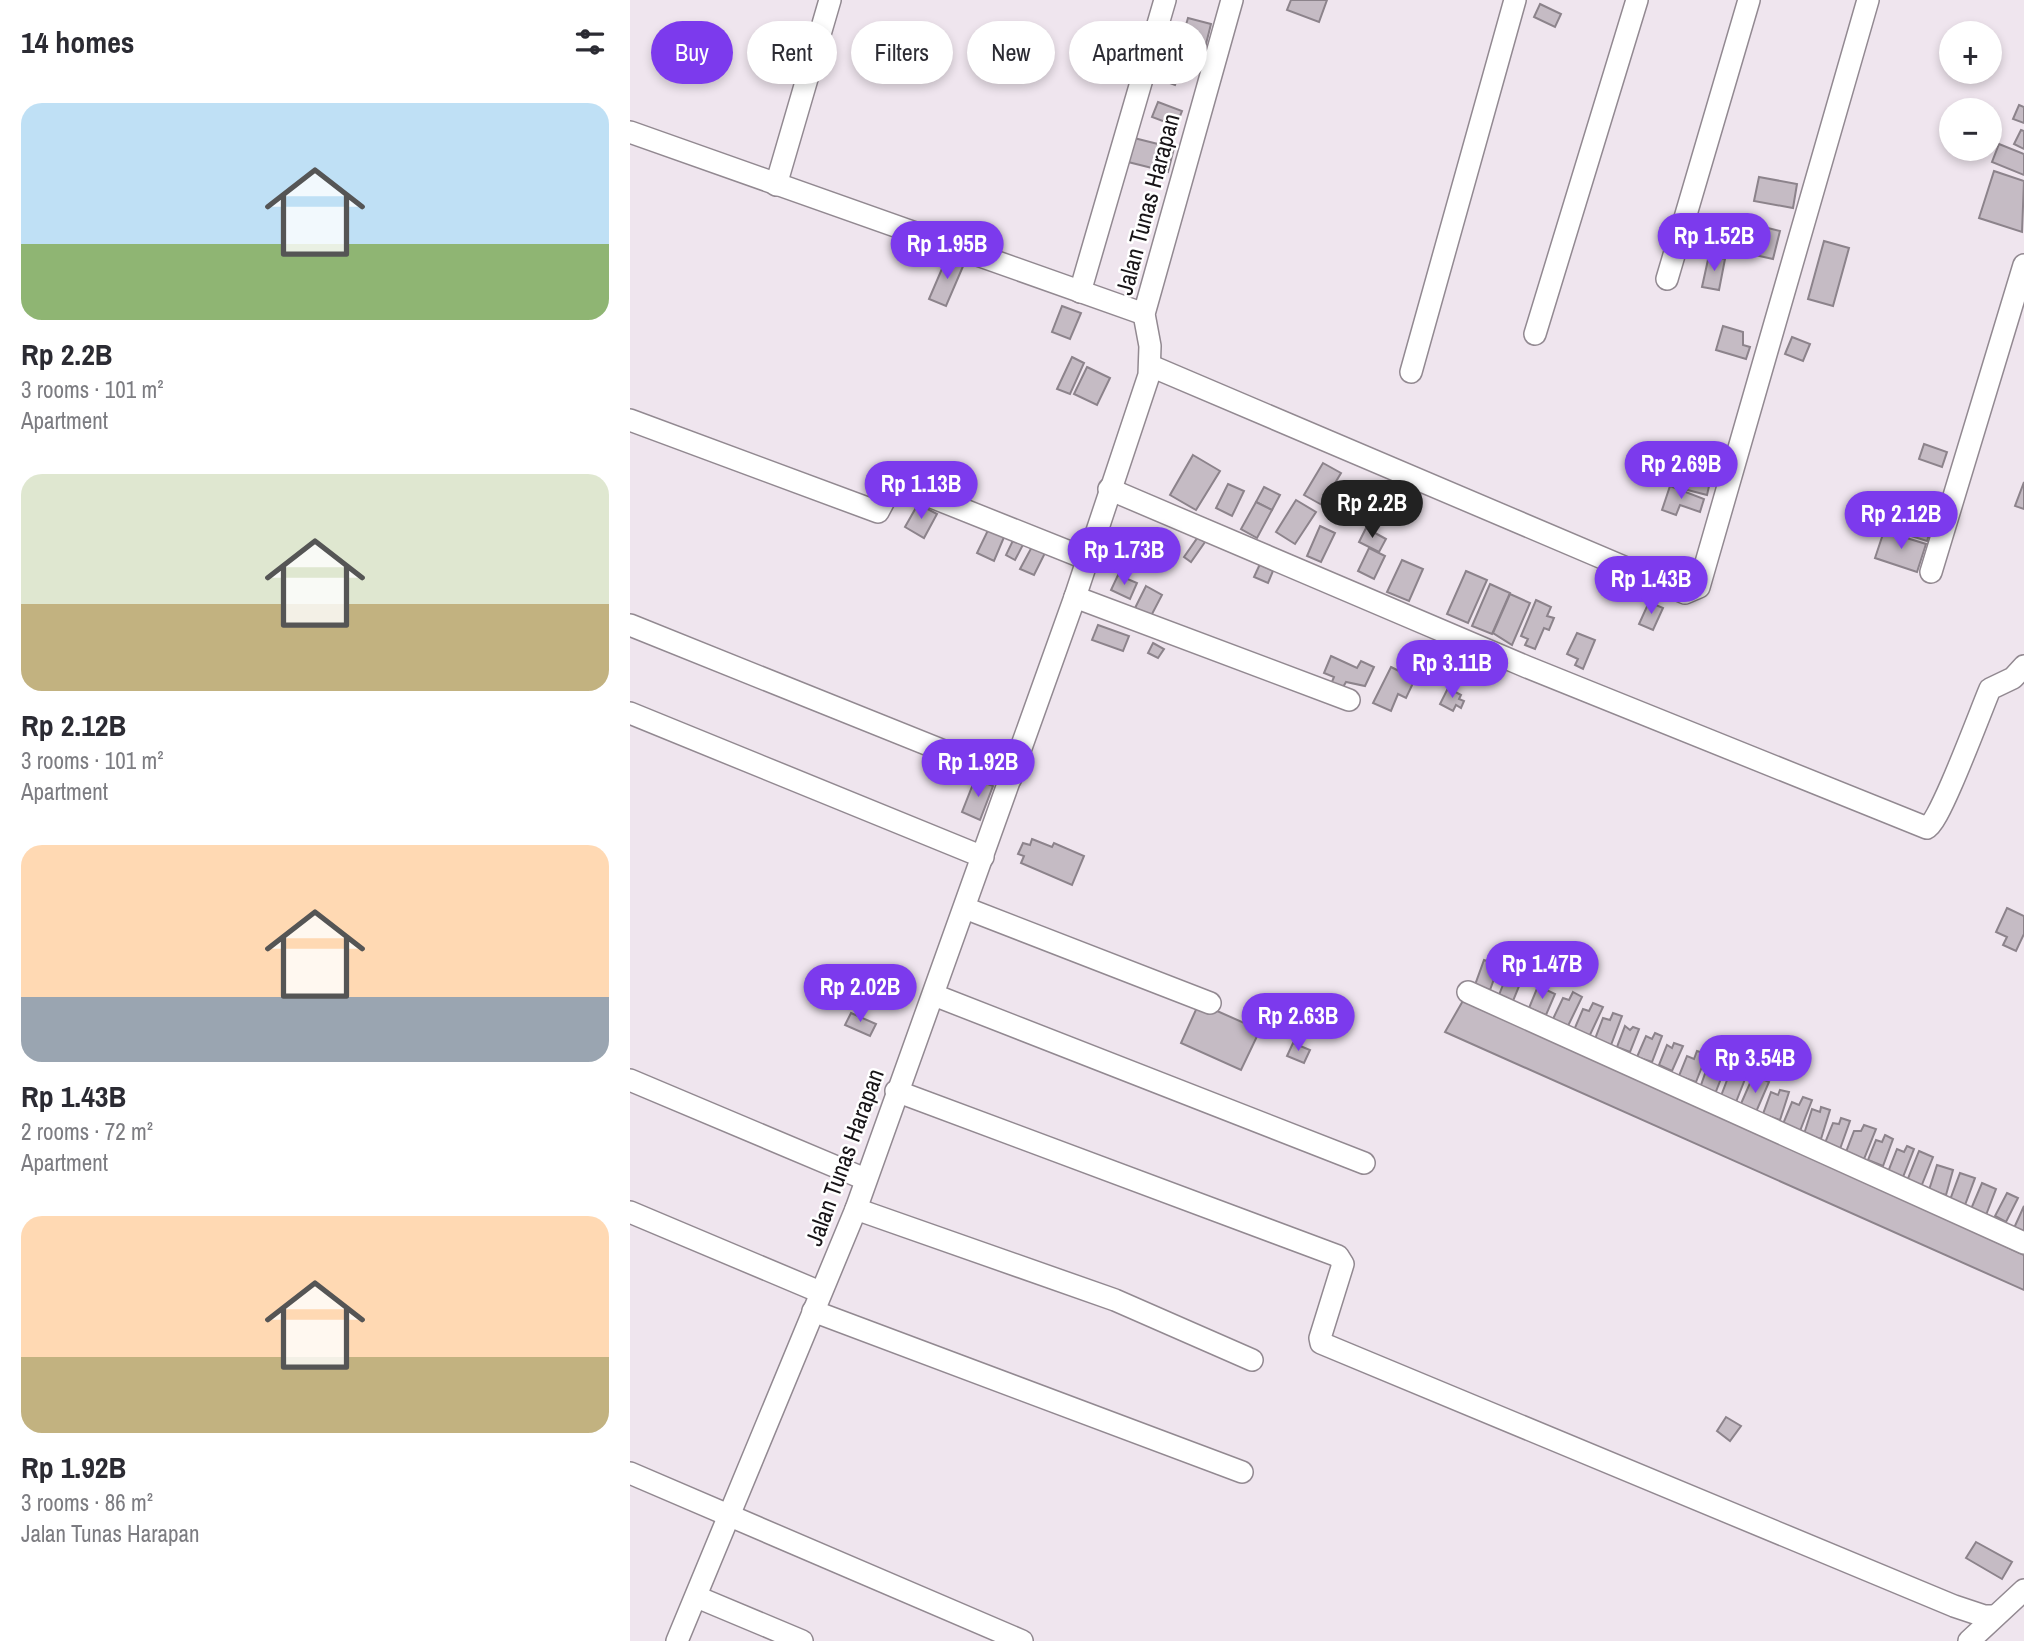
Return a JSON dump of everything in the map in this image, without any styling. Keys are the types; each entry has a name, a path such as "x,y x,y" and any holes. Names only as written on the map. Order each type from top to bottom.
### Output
{"street":[{"path":"776,185 830,0"},
{"path":"1080,292 1165,0"},
{"name":"Jalan Tunas Harapan","path":"677,1641 856,1209 1075,597 1150,366 1144,314 1232,0"},
{"path":"1412,372 1515,0"},
{"path":"1535,334 1637,0"},
{"path":"1667,279 1749,0"},
{"path":"1150,366 1541,534 1685,593 1694,592 1699,587 1868,0"},
{"path":"630,132 1144,314"},
{"path":"1931,572 2024,265"},
{"path":"630,420 878,512 894,482 1087,559"},
{"path":"1109,489 1527,667 1927,828 1933,826 1990,689 2012,678 2024,666"},
{"path":"1075,597 1349,701"},
{"path":"630,625 1011,778"},
{"path":"630,713 983,857"},
{"path":"965,908 1210,1003"},
{"path":"1468,992 2024,1243"},
{"path":"934,995 1364,1163"},
{"path":"630,1080 865,1179"},
{"path":"896,1091 1338,1256 1343,1264 1320,1338 1321,1343 1954,1606 1984,1616 1995,1616"},
{"path":"856,1209 1115,1300 1252,1360"},
{"path":"630,1212 816,1301 1242,1472"},
{"path":"630,1473 1022,1641"},
{"path":"1969,1641 2024,1590"},
{"path":"697,1597 802,1641"}],"building":[{"path":"1291,0 1327,0 1319,22 1287,10"},
{"path":"1540,4 1561,14 1555,27 1534,17"},
{"path":"1207,23 1211,24 1207,40"},
{"path":"1158,102 1182,111 1176,126 1152,117"},
{"path":"2019,105 2024,107 2024,123 2013,119"},
{"path":"2021,130 2024,131 2024,149 2014,144"},
{"path":"1134,138 1174,148 1168,172 1128,162"},
{"path":"2002,145 2024,154 2024,175 1992,162 2002,161"},
{"path":"1994,171 2024,181 2022,232 1979,218"},
{"path":"1759,177 1797,184 1793,208 1754,201"},
{"path":"1744,222 1780,231 1773,259 1737,251"},
{"path":"1824,241 1849,248 1833,306 1808,299"},
{"path":"1709,255 1725,259 1719,290 1702,287"},
{"path":"947,257 964,264 946,306 929,299"},
{"path":"1062,306 1081,313 1070,339 1052,332"},
{"path":"1723,326 1743,332 1743,345 1750,347 1746,359 1716,350"},
{"path":"1792,337 1810,344 1803,361 1785,354"},
{"path":"1072,357 1084,363 1070,394 1057,389"},
{"path":"1087,367 1110,378 1097,405 1074,394"},
{"path":"1924,444 1947,452 1942,467 1919,459"},
{"path":"1679,453 1713,463 1708,481 1674,472"},
{"path":"1193,455 1220,471 1196,510 1170,495"},
{"path":"1323,463 1341,473 1322,505 1304,495"},
{"path":"1675,474 1710,482 1707,495 1672,486"},
{"path":"2024,482 2024,509 2015,506"},
{"path":"1228,484 1244,491 1232,516 1216,508"},
{"path":"1670,486 1704,499 1700,512 1680,505 1676,515 1662,510"},
{"path":"1264,487 1280,495 1272,510 1256,502"},
{"path":"1296,500 1316,512 1295,544 1276,532"},
{"path":"1256,502 1272,510 1257,538 1241,529"},
{"path":"918,504 937,514 924,538 905,527"},
{"path":"1892,506 1934,519 1927,541 1886,528"},
{"path":"991,524 1007,530 994,561 977,553"},
{"path":"1320,526 1335,533 1321,562 1307,556"},
{"path":"1366,528 1386,539 1379,552 1359,542"},
{"path":"1884,531 1926,544 1917,572 1875,558"},
{"path":"1017,532 1027,537 1015,560 1006,555"},
{"path":"1198,537 1205,542 1191,562 1184,557"},
{"path":"1127,542 1142,551 1135,564 1120,555"},
{"path":"1034,543 1047,549 1034,575 1020,569"},
{"path":"1369,548 1385,556 1374,579 1358,571"},
{"path":"1402,560 1423,569 1409,601 1387,592"},
{"path":"1260,564 1273,571 1268,583 1254,577"},
{"path":"1466,571 1487,580 1468,623 1447,614"},
{"path":"1118,575 1137,583 1130,599 1111,590"},
{"path":"1490,584 1510,593 1492,634 1472,626"},
{"path":"1146,586 1162,595 1151,616 1135,608"},
{"path":"1510,594 1530,603 1512,645 1493,633"},
{"path":"1536,600 1551,607 1547,616 1554,618 1549,630 1544,628 1535,649 1525,645 1528,639 1521,636"},
{"path":"1649,602 1663,608 1653,630 1639,624"},
{"path":"1098,625 1129,636 1123,651 1092,640"},
{"path":"1577,633 1595,640 1583,669 1575,665 1578,659 1567,654"},
{"path":"1153,643 1164,649 1158,658 1148,653"},
{"path":"1331,656 1357,668 1361,661 1374,667 1365,686 1346,682 1342,689 1331,684 1334,677 1324,673"},
{"path":"1391,667 1415,679 1406,698 1398,694 1391,711 1373,703"},
{"path":"1448,688 1461,695 1459,699 1464,701 1461,708 1456,705 1453,711 1440,704"},
{"path":"975,779 993,786 980,820 962,812"},
{"path":"1032,839 1052,847 1054,843 1084,856 1072,885 1021,863 1024,856 1018,854 1023,843 1030,845"},
{"path":"2007,908 2024,916 2024,934 2016,951 2003,945 2007,937 1996,932"},
{"path":"1484,960 1499,965 1490,990 1475,985"},
{"path":"1508,972 1524,974 1513,1001 1499,995"},
{"path":"1538,986 1555,994 1546,1015 1529,1008"},
{"path":"1468,992 2024,1255 2024,1290 1445,1032"},
{"path":"1573,992 1582,997 1567,1028 1552,1021 1563,998 1569,1000"},
{"path":"1199,1003 1260,1030 1241,1070 1181,1043"},
{"path":"1593,1003 1603,1007 1589,1037 1574,1030 1583,1009 1589,1011"},
{"path":"851,1013 876,1024 870,1036 845,1025"},
{"path":"1613,1013 1622,1016 1611,1045 1595,1039 1603,1018 1610,1020"},
{"path":"1625,1026 1630,1030 1633,1027 1639,1029 1630,1052 1617,1047"},
{"path":"1655,1033 1662,1036 1652,1062 1637,1057 1646,1036 1652,1039"},
{"path":"1293,1043 1310,1050 1304,1063 1287,1056"},
{"path":"1674,1043 1683,1046 1672,1071 1659,1065 1667,1045 1672,1048"},
{"path":"1697,1051 1707,1054 1696,1082 1679,1076 1687,1056 1694,1059"},
{"path":"1719,1060 1727,1063 1715,1094 1700,1088 1708,1065 1716,1068"},
{"path":"1739,1071 1747,1074 1736,1102 1721,1096 1729,1075 1736,1078"},
{"path":"1760,1078 1769,1082 1756,1112 1740,1106 1750,1083 1757,1086"},
{"path":"1780,1090 1789,1092 1780,1120 1763,1114 1771,1092 1778,1095"},
{"path":"1803,1097 1812,1100 1800,1131 1783,1124 1792,1102 1799,1105"},
{"path":"1821,1107 1830,1110 1821,1139 1804,1134 1812,1109 1820,1112"},
{"path":"1841,1118 1850,1121 1840,1149 1825,1143 1833,1123 1839,1124"},
{"path":"1864,1125 1876,1129 1864,1159 1846,1152 1854,1131 1861,1131"},
{"path":"1885,1135 1893,1139 1883,1166 1868,1160 1876,1140 1882,1142"},
{"path":"1907,1146 1914,1149 1903,1177 1888,1172 1897,1149 1904,1152"},
{"path":"1919,1151 1933,1157 1921,1187 1907,1181"},
{"path":"1937,1165 1953,1170 1946,1195 1929,1190"},
{"path":"1960,1173 1975,1178 1965,1205 1950,1200"},
{"path":"1982,1183 1996,1189 1986,1215 1971,1209"},
{"path":"2007,1193 2018,1198 2006,1222 1995,1216"},
{"path":"2024,1206 2024,1233 2014,1228"},
{"path":"1726,1417 1741,1426 1730,1441 1717,1431"},
{"path":"1976,1542 2012,1562 2002,1579 1966,1558"}]}
